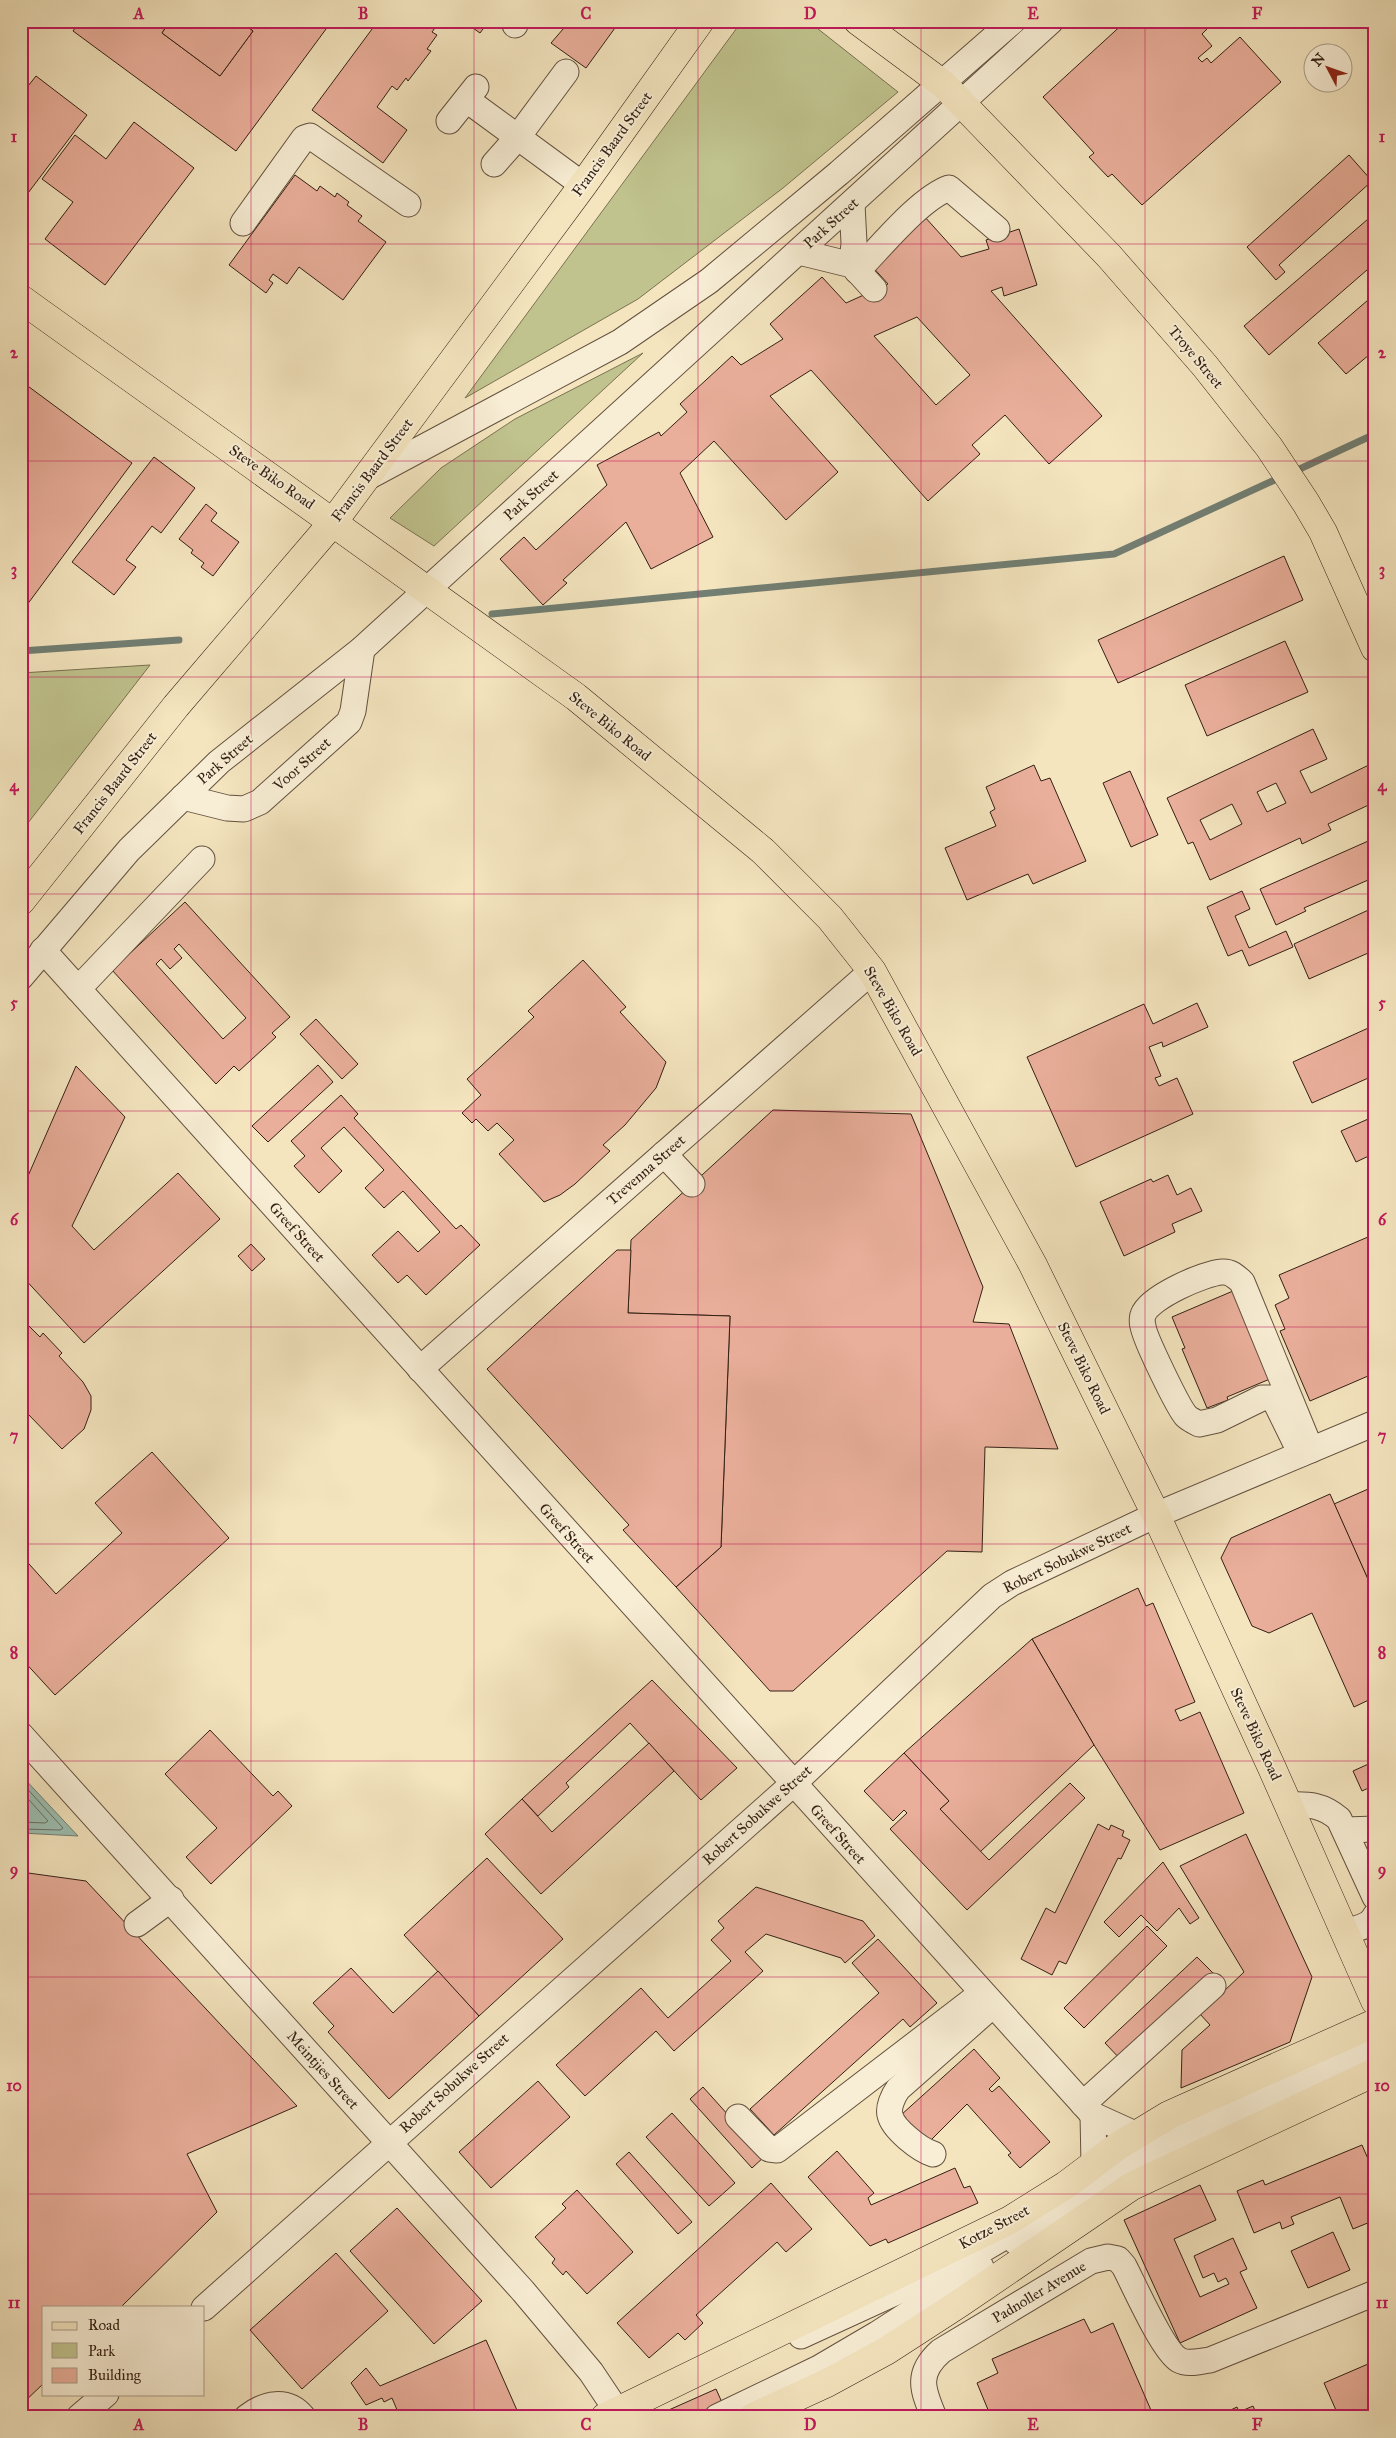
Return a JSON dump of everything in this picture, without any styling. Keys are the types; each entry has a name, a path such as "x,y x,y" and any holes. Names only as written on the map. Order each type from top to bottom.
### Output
{"main road":[{"name":"Francis Baard Street","path":"21,901 176,706 334,521 368,477 583,185 700,21"},
{"path":"858,21 943,84"},
{"name":"Troye Street","path":"943,84 1109,256 1205,366 1276,458 1323,532 1375,648"},
{"name":"Steve Biko Road","path":"21,299 334,521 576,697 763,851 830,918 872,970 1033,1265 1156,1514 1375,2002"},
{"name":"Kotze Street","path":"617,2415 1002,2224 1066,2185 1094,2164 1169,2115 1374,2036"},
{"path":"753,2417 827,2383 886,2350 960,2304 1132,2186 1375,2072"}],"street":[{"path":"368,477 620,342 709,281 943,84 1013,21"},
{"name":"Park Street","path":"21,976 129,850 219,762 362,649 800,252 1051,21"},
{"path":"494,164 517,138 566,72"},
{"path":"449,121 471,93 517,138 583,185"},
{"path":"243,224 304,138 310,136 408,204"},
{"path":"861,275 915,212 930,199 949,188 997,229"},
{"path":"852,204 854,243 861,275"},
{"path":"800,252 861,275"},
{"name":"Voor Street","path":"183,797 227,808 244,809 260,802 349,722 353,711 362,649"},
{"path":"78,989 202,859"},
{"name":"Greef Street","path":"43,950 1088,2110 1137,2135"},
{"name":"Trevenna Street","path":"420,1369 872,970"},
{"path":"664,1154 692,1184"},
{"path":"1222,1272 1233,1274 1242,1282 1287,1389 1306,1452 1276,1403 1270,1398 1262,1398 1217,1420 1199,1424 1186,1417 1173,1394 1143,1327 1143,1314 1155,1301 1169,1292 1222,1272"},
{"name":"Robert Sobukwe Street","path":"205,2307 388,2142 793,1784 992,1596 1012,1582 1156,1514 1375,1424"},
{"name":"Meintjies Street","path":"21,1735 522,2291 591,2372 617,2415"},
{"path":"1288,1805 1310,1804 1329,1810 1339,1819 1346,1830 1375,1897"},
{"path":"1346,1830 1375,1829"},
{"path":"138,1924 170,1899"},
{"path":"1344,1932 1361,1927 1373,1920 1375,1916"},
{"path":"1094,2164 1088,2110 1213,1986"},
{"path":"738,2117 769,2149 777,2150 988,1999"},
{"path":"933,2154 920,2150 891,2119 890,2106 894,2094 988,1999"},
{"name":"Kotze Street","path":"617,2415 960,2263 1017,2230 1125,2155 1175,2124 1225,2099 1374,2036"},
{"name":"Kotze Street","path":"717,2417 819,2368 877,2334 1133,2165 1182,2136 1235,2110 1357,2057 1374,2036"},
{"name":"Padnoller Avenue","path":"934,2417 923,2388 923,2376 930,2361 941,2351 1091,2261 1108,2257 1118,2259 1124,2266 1167,2348 1177,2359 1186,2363 1210,2360 1375,2294"},
{"path":"79,2417 104,2396"},
{"path":"104,2417 113,2396"},
{"path":"247,2417 256,2410 282,2404 289,2405 303,2417"}],"green space":[{"path":"742,21 808,21 898,92 783,188 638,299 465,398"},
{"path":"643,353 434,546 390,518 441,468 515,419"},
{"path":"150,665 21,832 21,673"}],"water":[{"path":"21,1775 78,1836 21,1833"}],"building":[{"path":"80,21 170,21 162,33 220,76 253,31 240,21 323,21 329,25 236,151 73,31"},
{"path":"170,21 240,21 253,31 220,76 162,33"},
{"path":"378,21 440,21 432,32 437,35 427,49 431,51 408,81 406,78 397,90 392,86 377,107 407,130 383,163 312,110"},
{"path":"463,21 489,21 480,33"},
{"path":"570,21 620,21 586,68 551,43"},
{"path":"1126,21 1215,21 1202,34 1212,46 1198,58 1202,62 1207,58 1211,63 1240,37 1281,82 1142,205 1112,174 1108,177 1089,157 1094,153 1043,97"},
{"path":"36,76 87,115 22,201 21,95"},
{"path":"134,122 194,168 105,285 45,239 73,202 42,179 75,135 106,159"},
{"path":"1349,155 1372,181 1279,265 1285,272 1276,280 1247,247"},
{"path":"295,175 317,191 320,186 335,197 337,193 349,202 347,205 362,216 358,221 386,242 343,300 299,267 287,284 273,274 269,280 273,283 266,293 229,265"},
{"path":"1375,213 1375,263 1269,355 1244,326"},
{"path":"924,216 961,257 989,249 986,240 1019,229 1037,285 1004,296 1002,287 991,291 1102,416 1049,464 1005,415 972,445 980,454 928,501 811,370 770,396 838,472 786,520 714,441 680,473 713,537 651,569 626,522 563,580 567,583 543,605 500,559 524,537 536,550 607,485 597,465 659,432 661,436 687,412 680,404 732,356 741,365 783,339 770,324 822,277 846,303 888,284 870,264","holes":["917,317 970,375 936,405 874,336"]},
{"path":"1375,294 1375,350 1346,374 1318,343"},
{"path":"21,381 132,463 21,613"},
{"path":"154,457 195,488 161,533 152,526 126,560 136,567 114,595 72,562"},
{"path":"206,504 217,513 211,521 239,542 213,576 201,567 204,563 191,553 193,550 179,539"},
{"path":"1284,556 1303,600 1118,683 1098,640"},
{"path":"1285,641 1308,692 1207,736 1185,685"},
{"path":"1313,729 1327,759 1300,771 1311,793 1375,762 1375,802 1328,824 1331,830 1302,844 1300,838 1210,880 1193,842 1188,844 1167,798","holes":["1276,783 1286,803 1267,812 1257,792","1232,804 1242,824 1210,840 1200,820"]},
{"path":"1034,765 1041,781 1050,778 1086,861 1033,884 1028,874 967,900 945,848 996,826 990,812 995,809 986,787"},
{"path":"1130,771 1158,835 1131,847 1103,783"},
{"path":"1375,838 1375,877 1304,908 1306,911 1276,925 1260,889"},
{"path":"1242,891 1250,909 1235,916 1249,948 1286,931 1293,947 1249,966 1242,950 1228,956 1207,907"},
{"path":"185,902 290,1017 272,1033 276,1037 239,1071 234,1066 216,1084 112,970","holes":["179,944 246,1018 223,1039 156,964 161,959 170,969 182,958 174,949"]},
{"path":"1375,907 1375,950 1309,979 1294,944"},
{"path":"583,960 626,1007 620,1012 666,1062 656,1088 625,1125 603,1145 610,1151 575,1184 560,1195 544,1202 499,1154 514,1140 497,1123 488,1131 476,1119 472,1123 462,1113 481,1095 467,1079 534,1017 528,1011"},
{"path":"1197,1003 1208,1027 1163,1047 1162,1042 1149,1047 1161,1076 1155,1078 1159,1086 1177,1078 1193,1114 1076,1167 1027,1057 1144,1004 1153,1024"},
{"path":"316,1019 358,1064 342,1079 300,1034"},
{"path":"1375,1025 1375,1075 1312,1103 1293,1062"},
{"path":"318,1065 333,1082 268,1142 252,1126"},
{"path":"76,1066 125,1117 72,1226 94,1250 178,1173 220,1219 84,1343 21,1275 21,1192"},
{"path":"341,1095 358,1114 354,1118 456,1229 461,1225 480,1245 426,1295 407,1275 398,1283 372,1255 398,1231 418,1252 440,1232 403,1191 384,1208 365,1188 384,1170 344,1127 321,1148 342,1171 319,1193 294,1166 305,1156 291,1141"},
{"path":"773,1110 911,1114 983,1287 973,1322 1009,1324 1058,1449 985,1447 982,1552 947,1551 793,1691 770,1691 676,1587 721,1547 730,1316 628,1313 631,1240"},
{"path":"1375,1116 1375,1153 1356,1162 1341,1131"},
{"path":"1168,1175 1177,1195 1191,1188 1202,1211 1172,1224 1175,1232 1124,1256 1100,1202 1151,1179 1153,1182"},
{"path":"1375,1234 1375,1373 1310,1401 1280,1331 1285,1329 1275,1305 1289,1298 1279,1275"},
{"path":"251,1244 265,1259 252,1271 238,1256"},
{"path":"617,1250 631,1250 628,1313 730,1316 721,1547 676,1587 623,1530 629,1525 487,1369"},
{"path":"1240,1288 1277,1376 1227,1397 1228,1400 1207,1408 1182,1349 1185,1348 1172,1317"},
{"path":"21,1318 40,1337 43,1333 62,1353 59,1356 83,1382 91,1396 91,1410 84,1429 62,1449 27,1413 21,1419"},
{"path":"152,1452 229,1538 55,1695 21,1658 21,1555 56,1594 122,1533 95,1503"},
{"path":"1375,1486 1375,1595 1334,1504"},
{"path":"1330,1494 1375,1595 1375,1697 1354,1707 1312,1613 1269,1633 1252,1626 1221,1558 1231,1538"},
{"path":"1138,1588 1146,1606 1153,1603 1195,1702 1175,1710 1180,1721 1200,1712 1244,1813 1160,1850 1094,1745 1032,1639"},
{"path":"1032,1639 1094,1745 980,1852 940,1809 949,1801 904,1753"},
{"path":"652,1680 737,1768 701,1800 630,1723 566,1783 569,1787 538,1816 522,1799"},
{"path":"210,1730 273,1796 278,1791 292,1806 211,1884 186,1857 217,1828 165,1774"},
{"path":"649,1743 674,1771 541,1894 485,1834 522,1799 552,1832"},
{"path":"904,1753 949,1801 940,1809 989,1860 1070,1783 1085,1798 967,1910 890,1829 907,1813 904,1810 893,1821 864,1791"},
{"path":"1375,1761 1375,1785 1362,1791 1353,1771"},
{"path":"1098,1824 1109,1830 1111,1825 1124,1831 1122,1836 1130,1840 1121,1859 1118,1858 1066,1964 1059,1961 1052,1975 1021,1959 1046,1908 1055,1913"},
{"path":"1246,1834 1312,1977 1290,2042 1181,2088 1182,2050 1210,2025 1200,2014 1244,1972 1180,1866"},
{"path":"487,1858 563,1939 479,2016 404,1935"},
{"path":"1163,1862 1199,1918 1190,1924 1179,1908 1157,1931 1141,1915 1119,1937 1104,1922"},
{"path":"21,1872 86,1881 297,2106 187,2154 217,2212 122,2306 42,2306 42,2385 21,2405"},
{"path":"756,1887 863,1921 875,1936 845,1963 841,1958 766,1934 745,1952 763,1971 674,2051 656,2031 585,2096 556,2065 641,1988 668,2018 731,1961 711,1940 724,1928 718,1921"},
{"path":"1147,1926 1167,1946 1084,2028 1064,2008"},
{"path":"878,1939 937,2003 910,2027 903,2019 774,2135 750,2109 879,1993 852,1963"},
{"path":"1197,1957 1215,1975 1123,2062 1105,2043"},
{"path":"351,1968 393,2013 438,1971 479,2016 389,2099 328,2032 334,2026 313,2003"},
{"path":"974,2049 1000,2078 989,2089 992,2092 999,2086 1050,2142 1020,2168 1008,2155 1011,2153 967,2104 927,2144 901,2115"},
{"path":"538,2081 570,2117 491,2188 459,2152"},
{"path":"703,2087 765,2156 752,2168 690,2099"},
{"path":"672,2113 735,2183 709,2206 646,2137"},
{"path":"1362,2145 1375,2175 1375,2220 1353,2229 1340,2197 1291,2217 1294,2224 1282,2229 1280,2222 1254,2233 1237,2191 1263,2180 1265,2185"},
{"path":"837,2151 874,2193 868,2198 871,2205 955,2168 964,2188 970,2186 978,2203 888,2243 886,2239 870,2246 808,2177"},
{"path":"629,2152 692,2222 678,2234 616,2164"},
{"path":"771,2183 812,2229 786,2252 777,2242 696,2315 703,2323 685,2340 678,2333 649,2358 617,2323"},
{"path":"1200,2185 1216,2220 1174,2239 1200,2297 1229,2284 1226,2278 1218,2282 1214,2273 1203,2278 1194,2256 1233,2238 1247,2269 1240,2272 1257,2308 1180,2343 1124,2220"},
{"path":"577,2190 633,2252 587,2294 566,2271 563,2275 552,2263 555,2259 535,2237 566,2208 562,2204"},
{"path":"397,2208 482,2301 434,2344 350,2251"},
{"path":"1333,2232 1350,2270 1308,2288 1291,2251"},
{"path":"336,2253 388,2311 302,2389 250,2330"},
{"path":"1084,2319 1091,2333 1113,2323 1154,2417 991,2417 977,2383 998,2373 992,2359"},
{"path":"486,2340 520,2417 400,2417 392,2398 384,2402 382,2398 366,2405 351,2383 366,2368 380,2386"},
{"path":"1375,2361 1375,2407 1365,2411 1367,2417 1339,2417 1324,2383"},
{"path":"716,2389 724,2407 703,2417 653,2417"},
{"path":"1253,2406 1258,2417 1216,2417 1237,2407 1239,2412"},
{"path":"390,2410 393,2417 374,2417"}],"waterway":[{"path":"1291,473 1375,434"},
{"path":"492,614 1114,554 1281,477"},
{"path":"21,651 179,640"}]}
